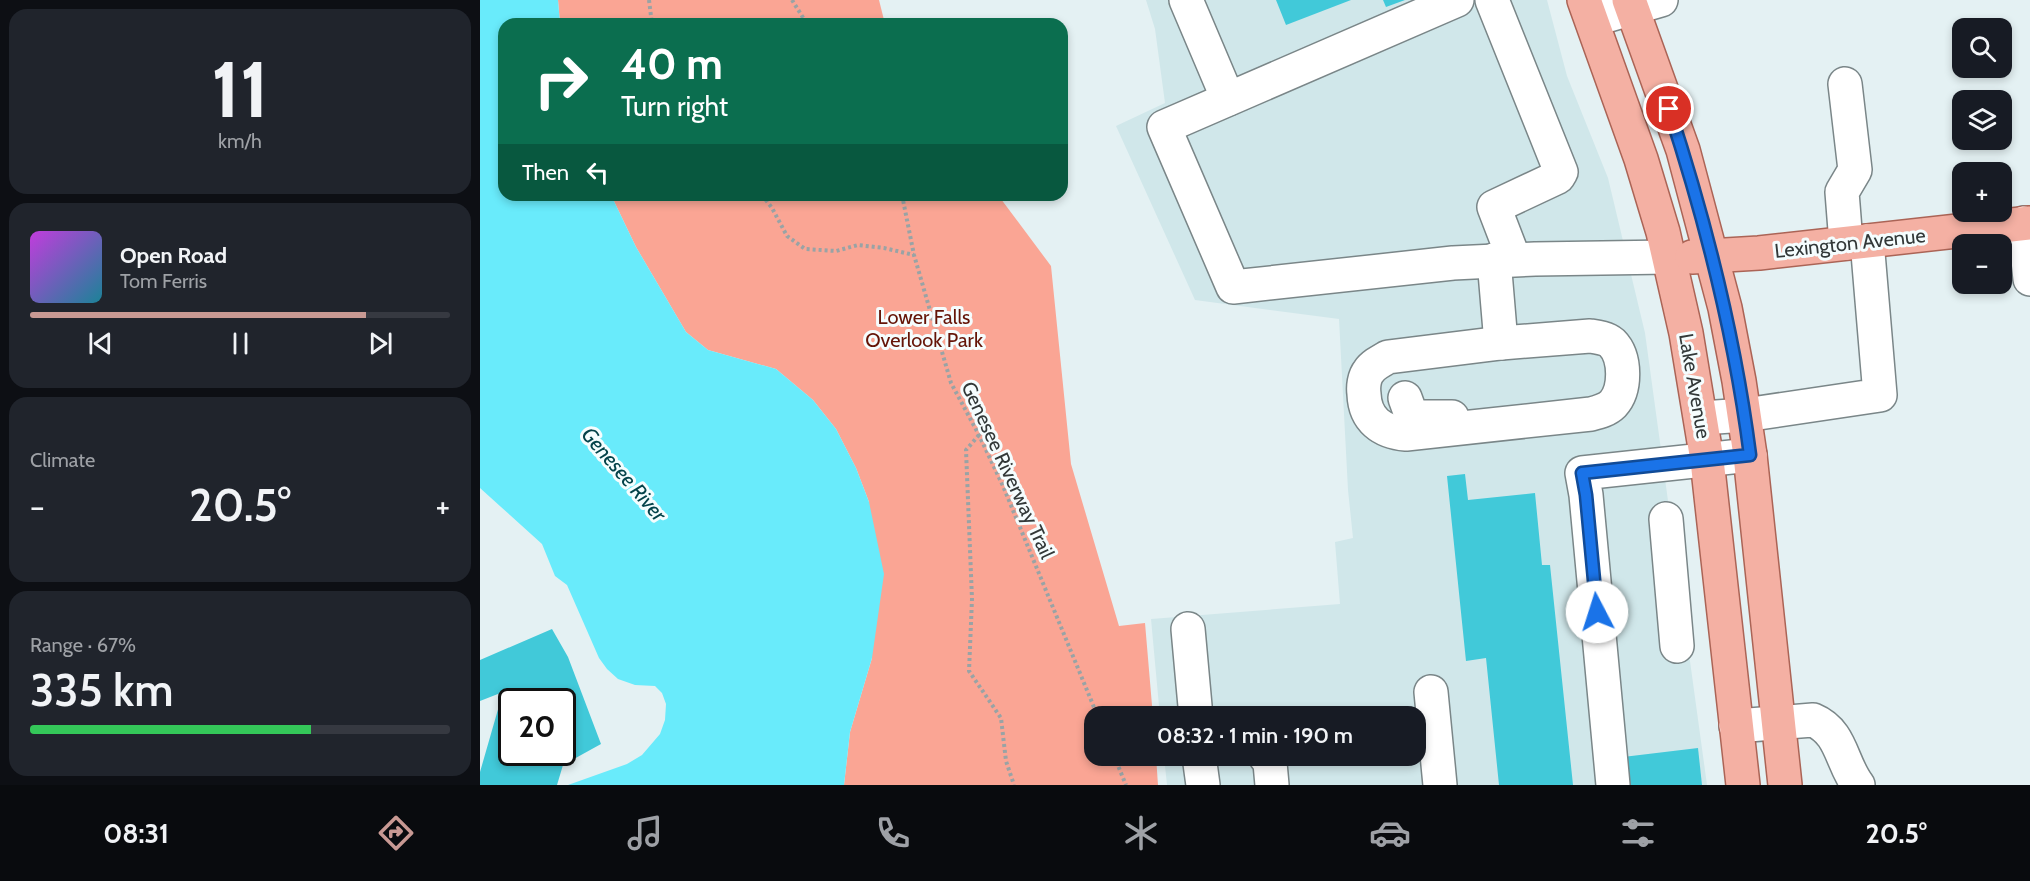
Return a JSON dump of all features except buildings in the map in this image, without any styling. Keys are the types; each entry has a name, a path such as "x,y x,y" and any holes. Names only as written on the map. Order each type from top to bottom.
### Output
{"main road":[{"path":"1641,3 1713,256 1745,415 1785,785"},
{"name":"Lake Avenue","path":"1588,10 1641,159 1669,257 1686,333 1702,418 1743,785"},
{"name":"Lexington Avenue","path":"1669,257 1713,256 2027,223"}],"street":[{"path":"1186,0 1228,99"},
{"path":"1457,0 1164,127 1233,287 1390,268 1504,260 1669,257"},
{"path":"1492,0 1561,172 1558,177 1494,207 1504,260 1501,343"},
{"path":"1588,10 1641,3"},
{"path":"1702,418 1745,415 1880,395 1856,242 1842,192 1855,171 1845,84"},
{"path":"2027,223 2030,279"},
{"path":"1600,337 1611,342 1618,351 1622,389 1612,405 1592,414 1406,434 1383,429 1373,422 1366,411 1364,385 1368,372 1388,357 1501,343 1600,337"},
{"path":"1455,348 1444,357 1413,371 1406,379 1405,394 1409,409 1416,417 1449,417 1566,404 1580,406 1592,414"},
{"path":"1613,785 1586,495 1582,473 1750,455"},
{"path":"1666,519 1677,646"},
{"path":"1188,629 1195,706"},
{"path":"1431,692 1440,785"},
{"path":"1736,726 1813,720 1823,724 1838,742 1848,772 1858,785"},
{"path":"1200,766 1203,785"},
{"path":"1270,766 1272,785"}],"path":[{"path":"649,0 651,18"},
{"path":"792,0 803,18"},
{"path":"767,201 787,236 805,249 836,251 858,245 914,255"},
{"name":"Genesee Riverway Trail","path":"903,201 914,255 951,383 1003,486 1093,706"},
{"path":"979,435 966,450 972,599 969,671 1001,718 1006,761 1014,785"},
{"path":"1118,766 1125,785"}],"shaded area":[{"path":"1146,0 1547,0 1567,76 1608,178 1645,333 1707,785 1167,785 1165,766 1426,766 1426,706 1159,706 1151,619 1340,604 1335,542 1353,538 1348,490 1339,319 1195,300 1116,126 1165,103 1155,29"}],"green space":[{"path":"558,0 879,0 884,18 560,18"},
{"name":"Lower Falls Overlook Park","path":"614,201 1002,201 1051,266 1071,464 1119,626 1145,623 1152,706 1084,706 1084,766 1157,766 1158,785 844,785 850,732 872,658 869,502 856,468 836,429 813,400 776,369 708,350 686,332 636,247"}],"water":[{"name":"Genesee River","path":"480,0 558,0 560,18 498,18 498,201 614,201 636,247 686,332 708,350 776,369 813,400 836,429 856,468 869,502 884,574 872,658 850,732 844,785 568,785 627,764 642,755 660,734 665,720 666,704 662,693 655,686 635,685 618,679 607,669 599,658 567,585 555,576 542,544 480,488"}],"route":[{"path":"1597,612 1582,473 1750,455 1739,381 1713,256 1669,109"}]}
